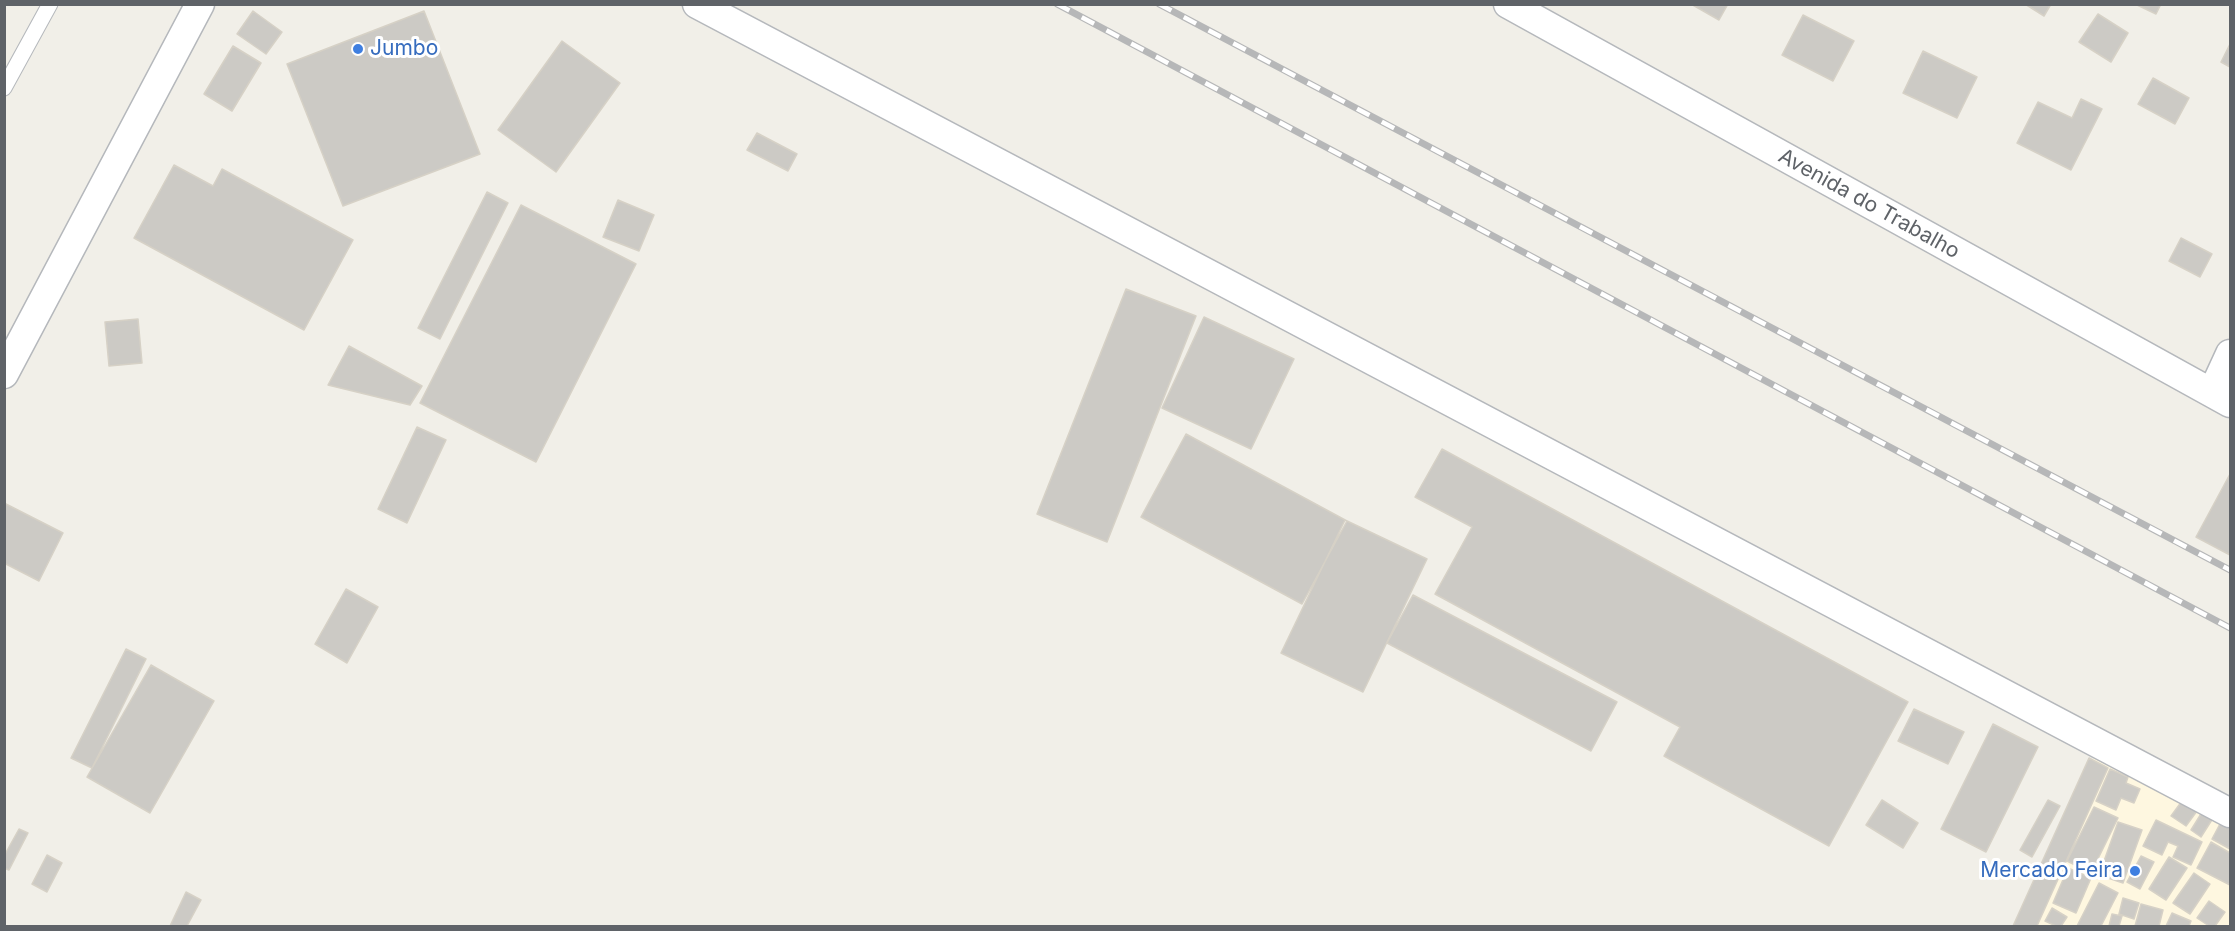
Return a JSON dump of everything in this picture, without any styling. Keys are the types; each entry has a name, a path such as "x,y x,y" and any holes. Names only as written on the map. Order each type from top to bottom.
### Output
{"street":[{"path":"4,374 200,4"},
{"path":"698,4 2230,813"},
{"name":"Avenida do Trabalho","path":"1509,4 2221,398"},
{"path":"2221,398 2230,354"}],"lane":[{"path":"4,88 50,4"}],"shaded area":[{"name":"Mercado Feira","path":"2099,746 2230,816 2230,926 2013,926"}],"building":[{"path":"1691,4 1728,4 1719,20"},
{"path":"2025,4 2051,4 2044,16"},
{"path":"2135,4 2161,4 2156,14"},
{"path":"253,11 282,32 266,54 237,34"},
{"path":"424,11 480,154 343,206 287,64"},
{"path":"2098,14 2128,33 2111,62 2079,42"},
{"path":"1803,15 1854,41 1833,81 1782,55"},
{"path":"562,41 620,83 556,172 498,130"},
{"path":"2230,44 2230,67 2221,62"},
{"path":"233,46 261,63 232,111 204,94"},
{"path":"1923,51 1977,77 1957,118 1903,93"},
{"path":"2153,78 2189,98 2175,124 2138,104"},
{"path":"2081,99 2102,109 2071,170 2017,143 2038,102 2072,118"},
{"path":"757,133 797,154 788,171 747,150"},
{"path":"174,165 213,186 222,169 353,240 304,330 134,238"},
{"path":"487,192 508,203 440,339 418,328"},
{"path":"618,200 654,215 639,251 603,237"},
{"path":"521,205 636,264 536,462 420,403"},
{"path":"2181,238 2212,254 2200,277 2169,261"},
{"path":"1126,289 1196,316 1107,542 1037,514"},
{"path":"1204,317 1294,359 1251,449 1162,408"},
{"path":"138,319 142,363 109,366 105,322"},
{"path":"349,346 422,386 410,405 328,385"},
{"path":"417,427 446,440 407,523 378,509"},
{"path":"1186,434 1347,521 1302,604 1141,517"},
{"path":"1442,449 1908,702 1829,846 1664,756 1680,727 1435,594 1472,527 1415,497"},
{"path":"2230,474 2230,555 2196,537"},
{"path":"4,503 63,533 39,581 4,563"},
{"path":"1345,520 1427,559 1363,692 1281,653"},
{"path":"346,589 378,607 347,663 315,644"},
{"path":"1413,595 1617,702 1591,751 1387,643"},
{"path":"126,649 146,659 92,768 71,758"},
{"path":"151,665 214,701 150,813 87,777"},
{"path":"1914,709 1964,732 1948,764 1898,741"},
{"path":"1993,724 2038,747 1986,852 1941,829"},
{"path":"2089,758 2108,768 2037,926 2013,926"},
{"path":"2110,769 2128,777 2126,783 2140,789 2134,803 2121,798 2116,810 2096,801"},
{"path":"1882,800 1918,823 1903,848 1866,825"},
{"path":"2048,800 2060,806 2032,857 2020,850"},
{"path":"2182,801 2197,811 2186,826 2171,816"},
{"path":"2094,807 2118,818 2091,873 2067,861"},
{"path":"2204,809 2215,815 2201,837 2191,830"},
{"path":"2156,820 2202,842 2191,865 2173,857 2178,846 2168,842 2162,855 2143,846"},
{"path":"2118,822 2142,830 2123,883 2099,875"},
{"path":"2221,822 2230,827 2230,849 2212,839"},
{"path":"19,829 28,833 9,870 4,868 4,856"},
{"path":"2211,842 2230,853 2230,885 2197,868"},
{"path":"47,855 62,863 47,892 32,884"},
{"path":"2141,856 2154,862 2140,889 2127,882"},
{"path":"2169,857 2187,868 2166,900 2149,889"},
{"path":"2068,868 2091,878 2076,913 2053,903"},
{"path":"2194,873 2210,884 2190,914 2173,903"},
{"path":"2099,883 2118,893 2101,926 2077,926"},
{"path":"186,892 201,900 187,926 170,926"},
{"path":"2123,898 2139,903 2134,919 2119,914"},
{"path":"2209,901 2225,912 2215,926 2209,926 2197,918"},
{"path":"2141,904 2163,910 2159,926 2135,926"},
{"path":"2052,908 2067,917 2061,926 2045,921"},
{"path":"2172,913 2191,921 2189,926 2166,926"},
{"path":"2112,914 2122,916 2119,926 2109,926"}],"railway":[{"path":"1057,4 2230,628"},
{"path":"1159,4 2230,570"}],"place":[{"name":"Jumbo","path":"358,49"},
{"name":"Mercado Feira","path":"2135,871"}]}
